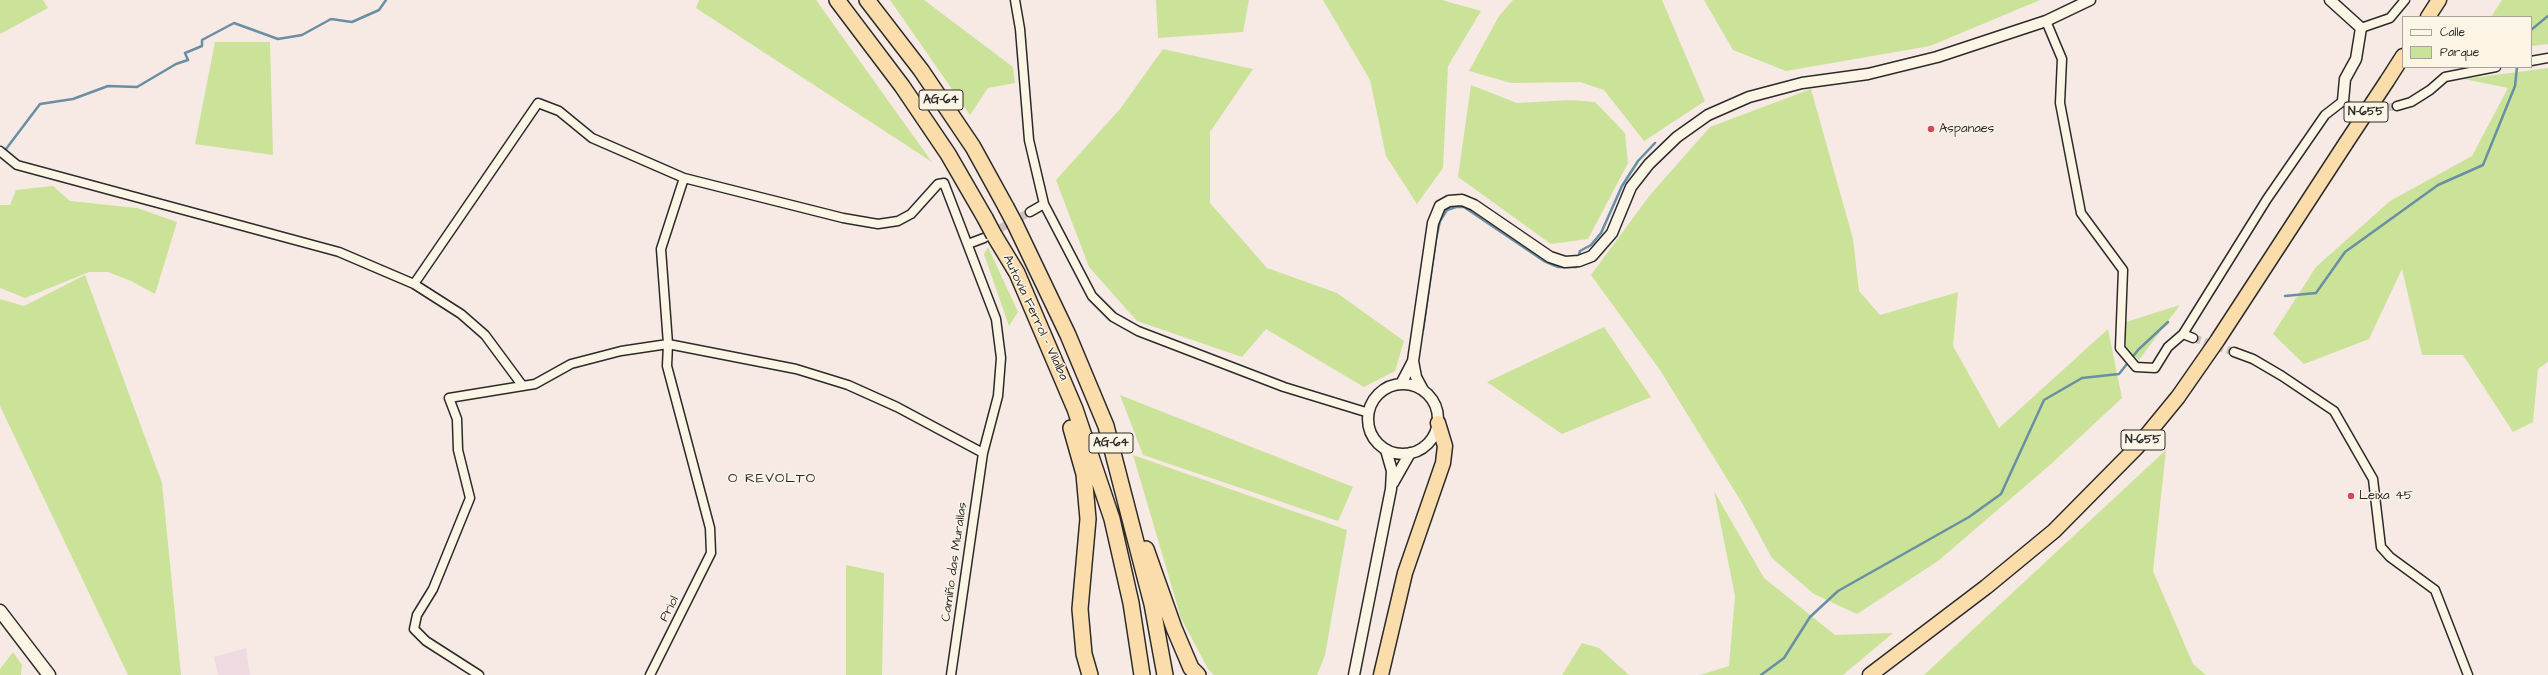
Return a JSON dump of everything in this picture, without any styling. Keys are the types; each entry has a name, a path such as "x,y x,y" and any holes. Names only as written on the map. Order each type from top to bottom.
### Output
{"highway":[{"name":"Autovía Ferrol - Vilalba","path":"837,0 902,86 948,154 985,218 989,236 1017,273 1068,389 1112,519 1131,604 1142,675"},
{"name":"Autovía Ferrol - Vilalba","path":"867,0 925,76 973,147 1015,224 1068,335 1106,426 1152,604 1165,675"},
{"path":"2429,16 2439,0"},
{"name":"N-655","path":"1870,675 1986,588 2054,531 2137,447 2178,397 2217,341 2402,58"},
{"path":"1068,389 1071,426 1084,474 1088,519 1080,609 1084,654 1090,675"},
{"path":"1381,675 1405,573 1443,463 1445,446 1438,423"},
{"path":"1122,484 1161,586 1174,628 1191,668 1198,675"}],"main road":[{"path":"0,611 49,675"}],"street":[{"path":"1015,0 1020,29 1029,140 1044,204 1092,296 1113,317 1138,331 1284,387 1369,414"},
{"path":"1401,384 1413,361 1434,223 1440,206 1449,201 1462,200 1474,204 1550,257 1565,262 1579,261 1592,256 1612,233 1631,188 1649,164 1677,137 1708,115 1749,97 1802,83 1868,74 1937,57 2046,21 2090,0"},
{"path":"2330,0 2361,28"},
{"path":"2361,28 2390,18 2405,0"},
{"path":"2046,21 2062,59 2060,103 2081,213 2123,270 2120,348 2136,367 2155,368 2168,346 2183,334 2267,199 2307,140 2325,115 2343,102 2345,79 2356,59 2361,28"},
{"path":"2532,61 2548,58"},
{"path":"2397,106 2424,94 2445,77 2491,68"},
{"path":"414,284 538,103 559,112 592,138 684,178 661,249 668,344"},
{"path":"0,151 17,165 339,252 414,284 461,314 486,335 522,385"},
{"name":"Camiño das Murallas","path":"684,178 843,218 878,224 898,221 911,214 938,184 944,183 996,319 1001,358 998,396 983,453 951,675"},
{"path":"1030,212 1044,204"},
{"path":"968,244 989,236"},
{"path":"2183,334 2193,338"},
{"path":"479,675 426,641 414,629 417,615 433,589 470,498 458,450 457,419 449,398 535,384 571,364 621,351 668,344 796,369 848,385 897,407 983,453"},
{"name":"Priol","path":"650,675 711,553 710,528 667,366 668,344"},
{"path":"2234,352 2253,359 2282,376 2334,411 2373,479 2381,547 2390,557 2435,590 2468,675"},
{"path":"1386,450 1398,454 1410,453 1429,443 1438,423 1437,408 1423,390 1416,376 1413,361"},
{"path":"1354,675 1391,489 1392,471 1386,450 1372,434 1369,414 1372,402 1380,393 1390,386 1401,384 1416,386 1423,390"},
{"path":"1391,489 1404,461 1410,453"}],"shaded area":[{"path":"246,648 250,675 218,675 214,657"}],"green space":[{"path":"0,0 43,0 48,8 0,34"},
{"path":"699,0 816,0 932,162 696,8"},
{"path":"890,0 924,0 1013,67 1015,83 988,88 970,115"},
{"path":"1156,0 1249,0 1243,32 1158,38"},
{"path":"1323,0 1442,0 1481,11 1448,66 1443,168 1417,204 1386,156 1370,80"},
{"path":"1513,0 1662,0 1705,101 1644,141 1604,90 1580,82 1511,83 1469,71 1499,16"},
{"path":"1704,0 2040,0 1930,46 1786,71 1733,50"},
{"path":"2502,0 2548,0 2548,44 2532,46 2532,16 2492,16"},
{"path":"215,42 270,42 273,155 195,144"},
{"path":"1163,49 1253,69 1210,132 1210,203 1267,268 1337,293 1404,341 1395,371 1364,387 1266,329 1242,357 1137,321 1089,267 1056,180 1120,109"},
{"path":"2548,68 2548,362 2538,369 2533,422 2513,432 2463,355 2422,355 2402,269 2369,339 2304,364 2273,334 2316,267 2390,201 2472,156 2508,88 2464,79"},
{"path":"1471,85 1517,103 1572,100 1595,102 1625,133 1628,163 1588,239 1551,244 1458,177"},
{"path":"1811,89 1853,239 1859,291 1880,315 1958,292 1953,346 1999,428 2108,329 2122,398 2051,464 1938,561 1857,614 1814,594 1772,558 1742,503 1660,370 1591,275 1650,195 1710,127"},
{"path":"53,186 70,201 137,208 177,222 155,294 131,281 108,272 89,272 25,298 0,288 0,205 10,205 16,190"},
{"path":"988,247 1018,312 1009,326 984,254"},
{"path":"85,275 162,483 181,675 128,675 0,406 0,299 24,306"},
{"path":"2180,305 2139,360 2126,349 2126,322"},
{"path":"1604,327 1651,397 1562,434 1487,382"},
{"path":"1120,395 1353,487 1338,521 1143,455"},
{"path":"2166,450 2153,571 2193,664 2206,675 1924,675"},
{"path":"1133,455 1347,530 1325,655 1317,675 1214,675 1208,669 1181,618"},
{"path":"1714,491 1764,578 1835,635 1893,633 1843,675 1700,675 1729,666 1735,596"},
{"path":"846,565 884,573 882,675 846,675"},
{"path":"1582,643 1599,648 1629,675 1562,675"},
{"path":"13,652 22,665 21,675 0,675 0,669"}],"waterway":[{"path":"3,153 40,104 73,99 108,86 137,87 176,64 188,60 185,53 202,46 202,40 234,23 278,39 302,35 331,19 352,22 379,10 386,0"},
{"path":"2532,29 2548,16"},
{"path":"2285,296 2316,293 2345,252 2438,185 2483,165 2515,86 2517,68"},
{"path":"1578,259 1580,251 1591,245 1601,233 1622,186 1638,161 1655,143"},
{"path":"1423,330 1436,239 1440,221 1447,210 1456,207 1464,207 1544,261 1558,267 1576,267 1577,264"},
{"path":"1761,675 1784,658 1810,617 1838,591 1969,517 2001,494 2044,400 2082,378 2119,374 2138,350 2168,322"}],"tunnel":[{"path":"2343,101 2361,111 2397,106"},
{"path":"990,234 1030,212"},
{"path":"2193,338 2234,352"}],"place":[{"name":"Aspanaes","path":"1931,129"},
{"name":"Leixa 45","path":"2351,496"}],"district":[{"name":"O REVOLTO","path":"772,479"}]}
